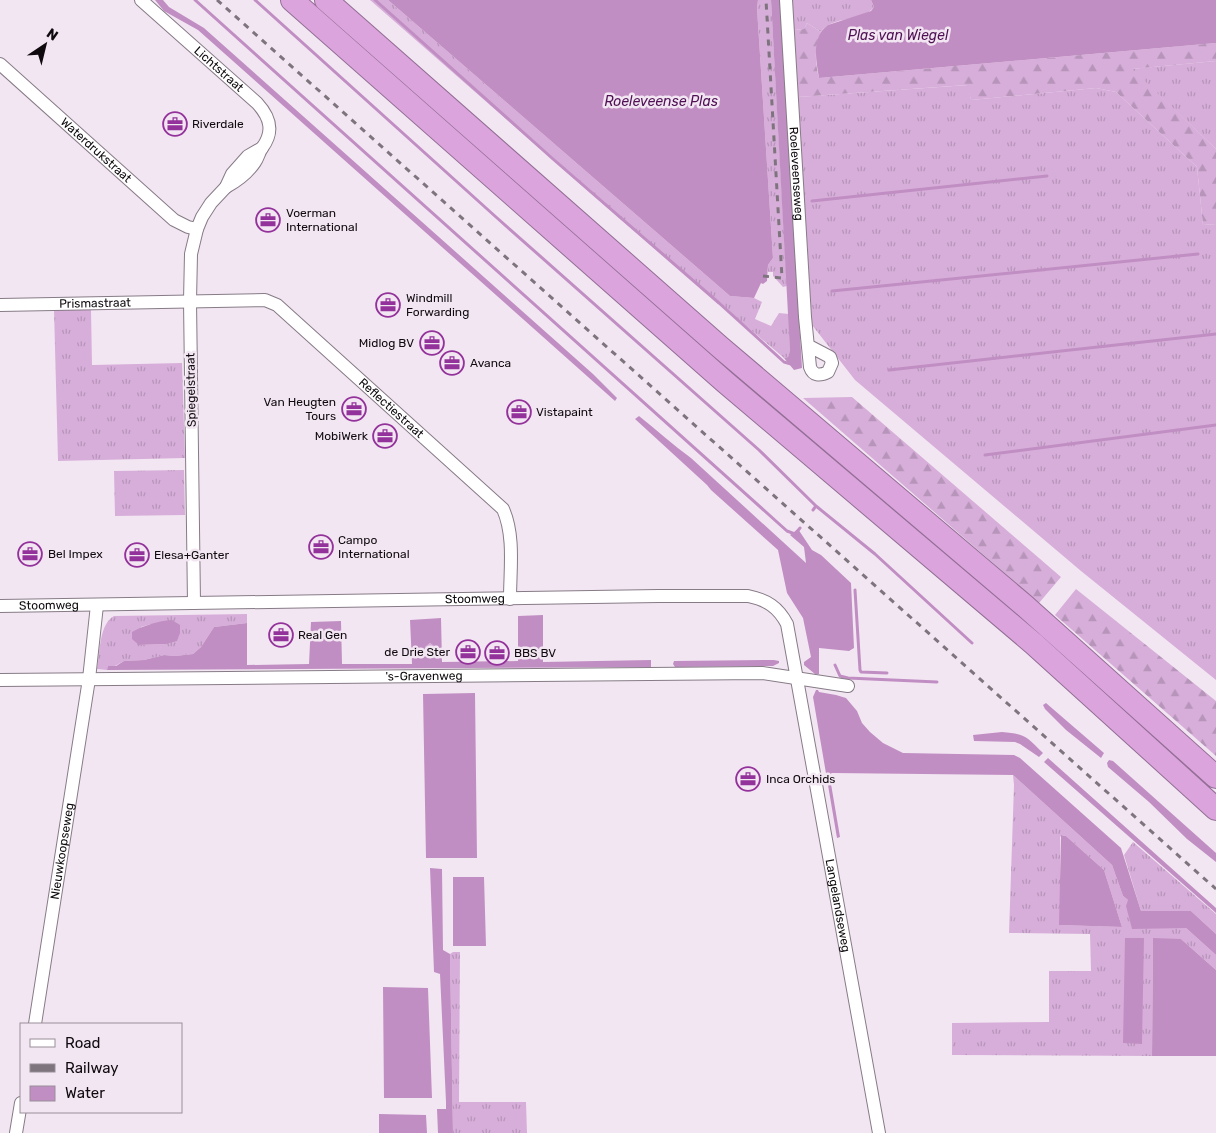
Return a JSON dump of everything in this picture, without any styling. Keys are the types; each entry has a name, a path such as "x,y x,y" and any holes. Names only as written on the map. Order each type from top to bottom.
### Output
{"highway":[{"path":"292,0 725,382 1034,644 1216,809"},
{"path":"326,0 720,347 1031,611 1216,777"}],"street":[{"name":"Lichtstraat","path":"141,0 264,110 270,124 269,136 262,148"},
{"name":"Roeleveenseweg","path":"786,0 805,317 809,346"},
{"name":"Waterdrukstraat","path":"0,64 174,220 197,229"},
{"name":"Spiegelstraat","path":"194,603 191,254 197,229 211,203 226,188 232,174 248,156 262,148"},
{"name":"Reflectiestraat","path":"190,301 265,300 277,305 503,509 508,519 510,532 510,599"},
{"name":"Prismastraat","path":"0,305 190,301"},
{"name":"Stoomweg","path":"0,606 748,596 762,599 781,613 787,624 798,678"},
{"name":"Stoomweg","path":"89,679 97,604"},
{"name":"'s-Gravenweg","path":"0,680 762,673 848,686"},
{"name":"Langelandseweg","path":"798,678 879,1133"},
{"name":"Nieuwkoopseweg","path":"35,1023 89,679"},
{"path":"16,1133 20,1109"}],"green space":[{"path":"370,0 388,0 730,296 754,298 762,302 755,319 771,326 779,313 789,314 790,352 788,357 784,358 619,218"},
{"path":"758,0 771,0 787,286 783,287 773,276 773,272 768,272 768,265 773,258"},
{"path":"792,0 871,0 874,7 862,15 832,23 821,32 807,23 804,29 794,30"},
{"path":"807,23 821,32 817,43 816,55 819,78 1216,43 1216,61 1132,69 1216,149 1216,224 1203,225 1197,167 1116,92 1096,88 971,100 967,85 798,97 794,30 804,29"},
{"path":"1216,61 1216,149 1131,69"},
{"path":"968,85 971,100 1096,88 1116,92 1197,167 1203,225 1216,224 1216,680 1081,571 855,380 812,325 798,97"},
{"path":"91,309 92,365 182,363 185,458 58,461 54,310"},
{"path":"852,397 1061,577 1039,603 803,398"},
{"path":"184,470 185,515 115,516 114,471"},
{"path":"1076,589 1216,701 1216,756 1055,615"},
{"path":"247,614 247,623 214,627 201,647 193,654 164,655 144,660 124,661 115,666 108,666 107,670 97,669 105,625 114,616","holes":["151,624 166,644 139,645 141,627"]},
{"path":"430,643 434,646 436,655 422,655 425,647"},
{"path":"1013,775 1112,865 1123,896 1128,900 1132,928 1186,928 1216,955 1216,970 1181,939 1153,939 1152,1056 952,1055 952,1023 1049,1022 1049,971 1091,971 1090,934 1009,933","holes":["1062,835 1066,836 1104,870 1122,927 1060,925 1060,837"]},
{"path":"1133,842 1216,914 1216,934 1191,911 1141,911 1124,855"},
{"path":"460,952 459,1102 526,1102 527,1133 453,1133 450,954"}],"water":[{"path":"155,0 163,0 169,7 204,28 593,374 617,398 615,401 198,30 164,11"},
{"name":"Roeleveense Plas","path":"388,0 758,0 773,258 768,265 767,281 763,284 761,283 754,298 730,296"},
{"path":"771,0 780,0 802,368 794,370 784,358 788,357 790,351"},
{"name":"Plas van Wiegel","path":"871,0 1216,0 1216,43 819,78 816,49 819,36 823,30 828,25 871,11 874,7"},
{"path":"639,416 691,458 806,563 804,547 790,535 798,529 812,550 821,555 851,583 854,648 849,651 819,648 819,674 815,674 804,665 804,662 811,657 803,618 787,593 778,550 635,419"},
{"path":"543,615 543,662 651,660 651,667 107,670 108,666 116,666 124,661 144,660 164,655 193,654 201,647 214,627 247,623 247,665 309,664 311,622 341,621 342,664 412,664 410,620 441,618 442,662 518,661 518,616","holes":["430,643 434,646 436,655 422,655 422,653 427,651 425,647"]},
{"path":"172,620 180,625 177,641 166,644 139,645 132,639 132,632 157,622"},
{"path":"674,661 779,661 779,663 773,666 675,667 673,664"},
{"path":"816,690 846,698 870,732 883,743 903,753 1014,755 1020,758 1121,848 1141,911 1191,911 1216,934 1216,955 1186,928 1132,929 1126,906 1128,900 1123,896 1112,865 1013,775 832,773 830,778 840,837 837,838 813,697"},
{"path":"475,693 477,858 426,858 423,694"},
{"path":"1046,703 1104,753 1101,758 1066,730 1045,709 1043,705"},
{"path":"1002,732 1025,737 1043,753 1039,757 1015,742 974,741 973,735"},
{"path":"1048,758 1216,908 1216,913 1044,762"},
{"path":"1109,760 1113,761 1216,853 1216,862 1187,839 1149,802 1108,767 1107,763"},
{"path":"1061,835 1066,836 1104,870 1122,927 1059,925"},
{"path":"430,868 442,869 443,950 450,954 453,1133 438,1133 437,1109 446,1109 446,1102 440,974 434,972"},
{"path":"453,877 484,877 486,946 453,946"},
{"path":"1125,938 1144,938 1142,1044 1123,1043"},
{"path":"1153,938 1181,939 1216,970 1216,1056 1152,1056"},
{"path":"383,987 428,988 432,1098 384,1098"},
{"path":"379,1114 426,1115 427,1133 379,1133"}],"waterway":[{"path":"195,0 787,531 795,534 800,528"},
{"path":"255,0 759,450 816,506 875,554 972,643"},
{"path":"375,0 784,362 791,364"},
{"path":"812,201 1047,176"},
{"path":"832,291 1198,254"},
{"path":"889,370 1216,334"},
{"path":"985,455 1216,425"},
{"path":"813,510 816,506"},
{"path":"855,590 860,670 861,672 887,673"},
{"path":"835,665 840,676 848,678 937,682"}],"railway":[{"path":"217,0 1216,889"},
{"path":"763,276 782,278 766,0"}],"place":[{"name":"Riverdale","path":"175,124"},
{"name":"Voerman International","path":"268,220"},
{"name":"Windmill Forwarding","path":"388,305"},
{"name":"Midlog BV","path":"432,343"},
{"name":"Avanca","path":"452,363"},
{"name":"Van Heugten Tours","path":"354,409"},
{"name":"Vistapaint","path":"519,412"},
{"name":"MobiWerk","path":"385,436"},
{"name":"Campo International","path":"321,547"},
{"name":"Bel Impex","path":"30,554"},
{"name":"Elesa+Ganter","path":"137,555"},
{"name":"Real Gen","path":"281,635"},
{"name":"de Drie Ster","path":"468,652"},
{"name":"BBS BV","path":"497,653"},
{"name":"Inca Orchids","path":"748,779"}]}
